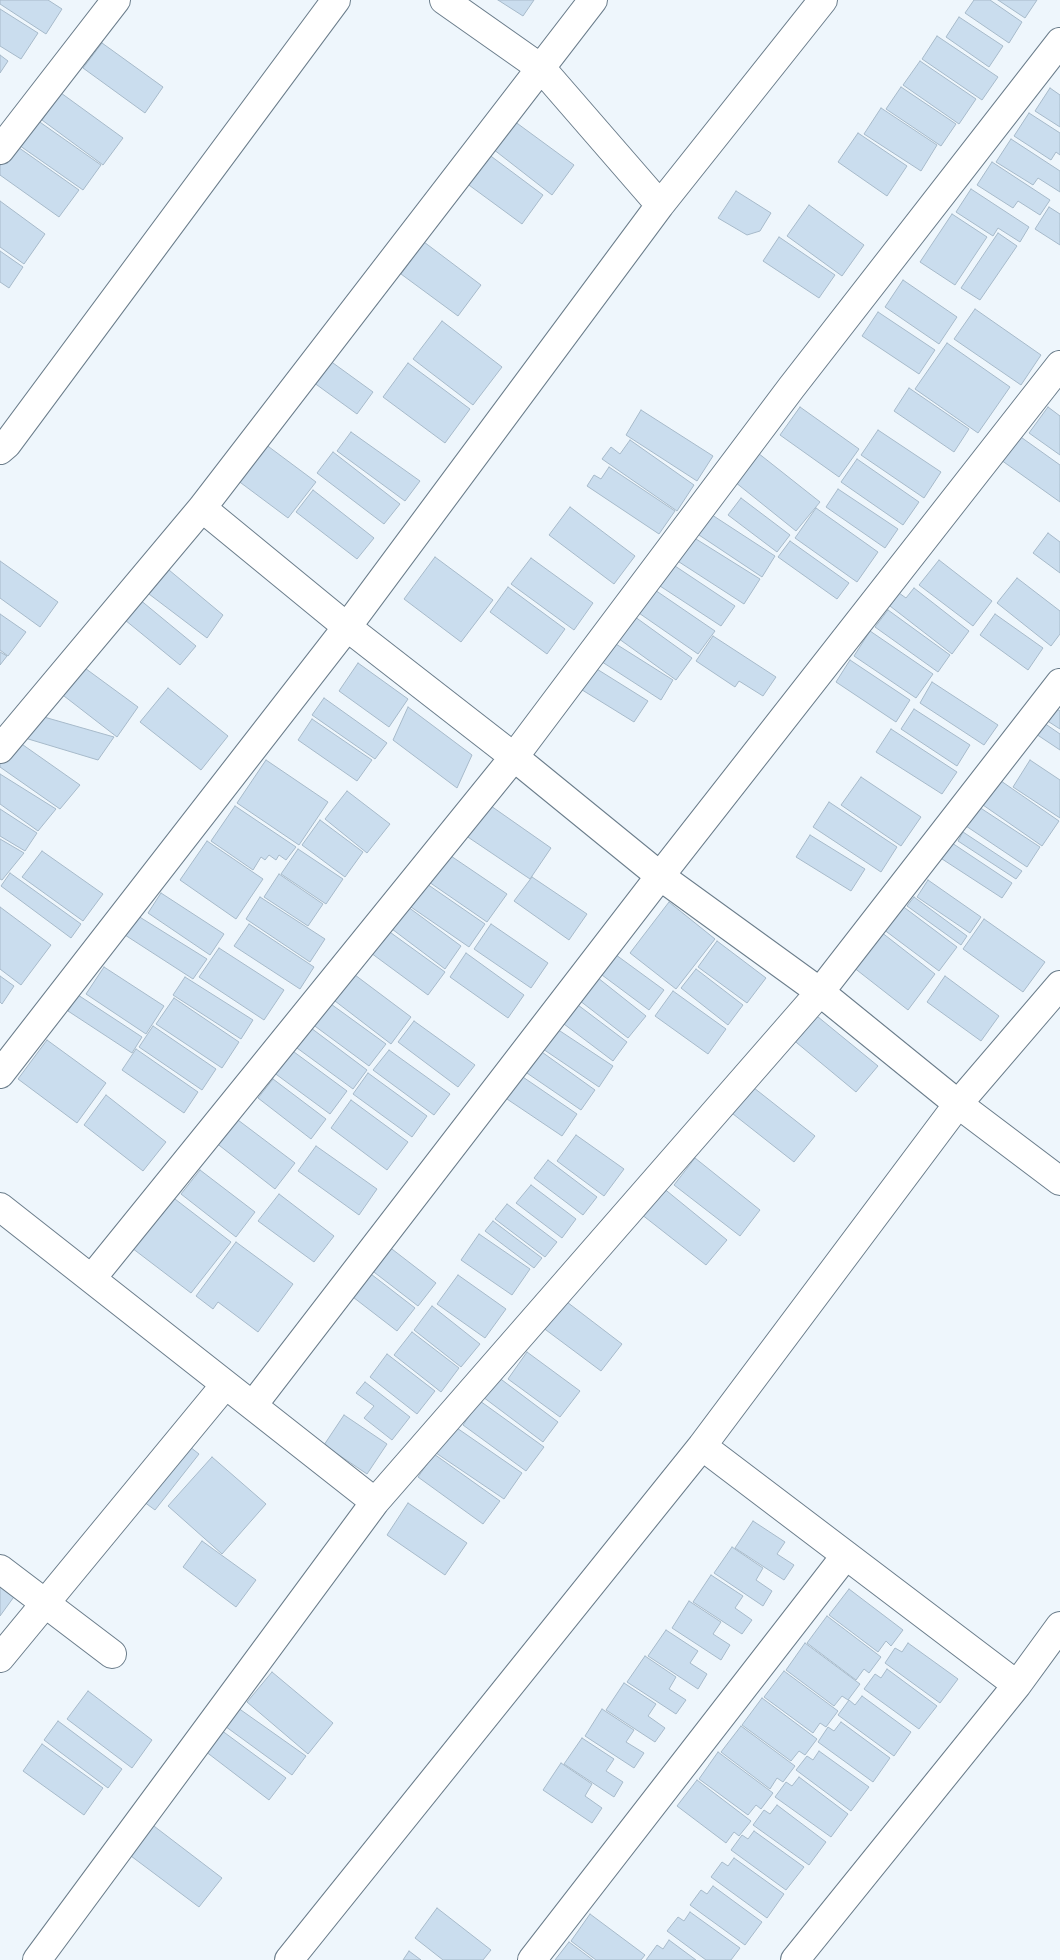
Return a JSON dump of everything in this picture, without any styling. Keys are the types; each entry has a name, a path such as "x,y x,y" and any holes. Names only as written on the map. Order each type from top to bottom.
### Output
{"street":[{"path":"0,150 116,0"},
{"path":"0,450 7,444 336,0"},
{"path":"444,0 542,69 660,205"},
{"path":"0,749 202,508 542,69 593,0"},
{"path":"0,1074 347,627 660,205 823,0"},
{"path":"92,1278 514,758 791,388 1060,42"},
{"path":"253,1405 660,876 1060,365"},
{"path":"202,508 347,627 660,876 820,992 958,1104 1060,1181"},
{"path":"38,1960 375,1502 820,992 1060,683"},
{"path":"289,1960 702,1446 958,1104 1060,986"},
{"path":"0,1207 375,1502"},
{"path":"0,1658 44,1602 225,1384"},
{"path":"702,1446 1017,1685"},
{"path":"532,1960 846,1555"},
{"path":"0,1568 112,1654"},
{"path":"795,1960 1017,1685 1060,1626"}],"building":[{"path":"0,0 48,0 62,9 46,34 0,4"},
{"path":"498,0 534,0 523,16"},
{"path":"974,0 990,0 1022,22 1009,43 965,13"},
{"path":"998,0 1037,0 1025,18"},
{"path":"0,9 38,33 21,59 0,46"},
{"path":"959,17 1003,46 989,67 946,37"},
{"path":"937,36 998,77 982,100 922,59"},
{"path":"102,43 163,87 145,113 83,68"},
{"path":"0,55 8,61 0,73"},
{"path":"920,61 976,99 959,124 903,85"},
{"path":"901,87 956,124 941,146 886,109"},
{"path":"1050,88 1060,95 1060,127 1035,111"},
{"path":"61,93 123,138 103,165 42,120"},
{"path":"881,108 937,145 921,171 864,134"},
{"path":"1029,113 1060,133 1060,155 1056,152 1051,160 1014,136"},
{"path":"34,118 101,165 83,190 16,143"},
{"path":"514,121 574,165 552,195 493,149"},
{"path":"858,133 907,166 887,196 838,162"},
{"path":"1011,139 1060,171 1060,192 1038,178 1033,185 996,162"},
{"path":"15,145 79,190 59,217 0,175 0,166"},
{"path":"480,148 543,195 522,224 458,177"},
{"path":"992,162 1050,200 1040,215 1018,201 1013,208 977,185"},
{"path":"971,189 1029,227 1020,242 998,228 993,236 956,212"},
{"path":"736,191 771,213 760,231 747,235 718,218"},
{"path":"0,201 45,234 24,264 0,247"},
{"path":"809,205 864,245 842,276 787,236"},
{"path":"1049,207 1060,214 1060,245 1035,229"},
{"path":"952,214 987,237 955,285 920,262"},
{"path":"998,233 1017,246 980,300 961,288"},
{"path":"779,237 835,275 819,298 763,261"},
{"path":"424,242 481,285 458,316 401,274"},
{"path":"0,251 23,267 9,288 0,282"},
{"path":"903,280 957,317 939,344 885,307"},
{"path":"975,309 1041,355 1021,385 954,339"},
{"path":"878,312 935,350 919,374 862,336"},
{"path":"442,321 502,367 473,405 413,359"},
{"path":"947,343 1010,387 978,433 915,389"},
{"path":"322,355 373,392 357,414 306,377"},
{"path":"408,363 470,409 445,443 383,397"},
{"path":"909,388 969,429 954,452 894,411"},
{"path":"800,407 859,449 839,477 780,435"},
{"path":"1048,407 1060,416 1060,455 1029,433"},
{"path":"641,410 713,456 697,481 626,435"},
{"path":"878,430 941,472 924,498 861,455"},
{"path":"351,432 420,481 405,501 337,451"},
{"path":"1018,435 1060,465 1060,502 1001,460"},
{"path":"630,440 694,485 677,511 602,459 611,447 620,454"},
{"path":"261,441 316,482 288,518 233,477"},
{"path":"333,452 400,504 384,524 317,473"},
{"path":"758,453 820,502 796,531 735,482"},
{"path":"857,459 919,502 903,525 841,482"},
{"path":"609,467 675,511 659,534 587,486 594,475 601,479"},
{"path":"838,489 898,529 885,548 826,507"},
{"path":"313,490 374,538 357,559 296,512"},
{"path":"741,498 790,535 777,552 728,515"},
{"path":"570,507 635,556 614,584 549,535"},
{"path":"816,508 878,552 857,582 795,538"},
{"path":"706,511 775,556 762,577 693,531"},
{"path":"1048,533 1060,542 1060,573 1033,553"},
{"path":"688,534 760,579 744,604 673,558"},
{"path":"790,541 849,583 837,599 778,557"},
{"path":"435,557 493,600 461,642 404,599"},
{"path":"531,558 593,603 574,630 511,584"},
{"path":"939,560 992,601 973,626 919,585"},
{"path":"0,561 58,602 40,627 0,598"},
{"path":"675,566 735,606 721,626 660,586"},
{"path":"169,570 223,615 207,638 149,594"},
{"path":"1017,578 1060,611 1060,634 1051,646 997,603"},
{"path":"508,587 565,629 547,654 490,612"},
{"path":"652,588 715,631 698,654 636,611"},
{"path":"914,588 969,631 952,654 890,606 899,593 906,598"},
{"path":"139,599 196,646 180,665 125,620"},
{"path":"888,610 950,655 938,672 875,627"},
{"path":"0,614 26,632 8,656 0,650"},
{"path":"631,614 692,658 676,680 615,636"},
{"path":"995,614 1043,648 1028,670 980,635"},
{"path":"870,631 933,674 916,698 854,656"},
{"path":"713,636 776,677 763,696 739,681 735,687 696,661"},
{"path":"608,639 673,680 661,700 596,658"},
{"path":"0,652 7,656 0,665"},
{"path":"850,660 910,700 896,722 836,682"},
{"path":"78,663 138,707 117,737 55,689"},
{"path":"358,663 408,699 389,727 339,691"},
{"path":"592,666 648,701 634,722 579,688"},
{"path":"932,682 998,725 984,745 920,703"},
{"path":"168,688 228,736 201,770 140,722"},
{"path":"324,698 387,743 375,759 312,715"},
{"path":"408,707 472,755 457,788 393,740"},
{"path":"1054,707 1060,711 1060,729 1046,720"},
{"path":"914,709 970,745 957,766 901,729"},
{"path":"30,713 114,737 98,760 15,735"},
{"path":"312,719 372,760 357,781 298,740"},
{"path":"1044,723 1060,734 1060,750 1036,734"},
{"path":"891,729 957,772 942,794 876,752"},
{"path":"16,740 80,785 60,809 0,767 0,761"},
{"path":"266,760 328,802 299,845 237,803"},
{"path":"1030,760 1060,780 1060,818 1013,787"},
{"path":"0,774 56,809 38,831 0,804"},
{"path":"861,777 921,817 901,846 841,805"},
{"path":"1001,781 1059,821 1042,846 983,805"},
{"path":"347,791 390,824 367,853 325,819"},
{"path":"481,799 551,848 530,879 459,831"},
{"path":"829,802 897,847 881,872 813,827"},
{"path":"235,806 296,847 286,860 279,855 276,860 269,855 265,860 261,857 253,870 211,841"},
{"path":"979,807 1040,847 1027,867 966,826"},
{"path":"0,809 37,833 25,851 0,836"},
{"path":"320,820 363,852 345,877 302,845"},
{"path":"963,832 1022,871 1016,879 958,841"},
{"path":"810,835 865,869 851,891 796,857"},
{"path":"0,839 24,853 2,880 0,879"},
{"path":"207,841 263,879 236,919 180,880"},
{"path":"949,841 1012,883 1002,898 939,857"},
{"path":"298,849 343,879 326,904 281,874"},
{"path":"42,851 103,894 83,921 22,877"},
{"path":"448,854 507,894 487,922 429,882"},
{"path":"10,873 81,924 71,938 1,886"},
{"path":"279,874 323,904 308,926 264,897"},
{"path":"532,877 587,914 569,940 514,901"},
{"path":"928,880 981,917 970,933 917,897"},
{"path":"427,884 485,924 469,947 411,907"},
{"path":"161,893 224,934 210,955 148,913"},
{"path":"260,897 325,939 310,962 246,919"},
{"path":"914,897 967,936 961,945 907,906"},
{"path":"669,902 715,939 676,989 630,953"},
{"path":"404,904 461,946 445,969 388,926"},
{"path":"901,905 957,947 939,971 883,929"},
{"path":"0,907 51,945 21,985 0,969"},
{"path":"138,916 207,959 193,979 125,935"},
{"path":"984,919 1045,962 1023,992 963,949"},
{"path":"249,924 314,967 300,989 234,946"},
{"path":"491,924 548,963 531,988 474,949"},
{"path":"387,930 445,972 428,995 371,953"},
{"path":"881,932 935,974 908,1010 853,967"},
{"path":"717,941 766,978 747,1003 698,967"},
{"path":"219,948 284,990 264,1020 199,977"},
{"path":"612,952 664,990 649,1010 598,972"},
{"path":"466,953 524,995 508,1018 450,977"},
{"path":"104,967 164,1006 146,1034 86,994"},
{"path":"696,969 743,1005 728,1025 681,988"},
{"path":"593,974 646,1016 628,1038 575,997"},
{"path":"355,975 411,1017 391,1044 335,1001"},
{"path":"0,976 14,986 2,1004 0,1002"},
{"path":"945,976 999,1016 981,1041 927,1002"},
{"path":"185,977 253,1020 241,1039 173,995"},
{"path":"673,991 726,1029 708,1054 655,1016"},
{"path":"78,995 142,1037 132,1053 68,1011"},
{"path":"174,998 239,1042 222,1068 156,1024"},
{"path":"324,999 386,1044 369,1066 308,1021"},
{"path":"574,1002 627,1042 613,1061 560,1021"},
{"path":"812,1012 878,1066 856,1092 791,1038"},
{"path":"414,1021 475,1065 458,1087 398,1042"},
{"path":"153,1026 216,1069 202,1090 139,1047"},
{"path":"311,1028 367,1070 353,1089 297,1048"},
{"path":"557,1029 613,1066 599,1087 543,1049"},
{"path":"47,1040 106,1083 77,1123 18,1079"},
{"path":"136,1049 198,1092 184,1113 122,1070"},
{"path":"290,1049 347,1091 330,1114 273,1072"},
{"path":"389,1050 450,1094 434,1115 373,1070"},
{"path":"539,1050 595,1090 581,1110 524,1071"},
{"path":"368,1073 427,1116 412,1137 353,1094"},
{"path":"517,1073 577,1114 562,1136 501,1095"},
{"path":"273,1079 326,1119 311,1139 258,1098"},
{"path":"749,1084 815,1136 794,1162 728,1110"},
{"path":"106,1095 166,1142 143,1171 84,1125"},
{"path":"351,1100 408,1142 387,1170 331,1128"},
{"path":"234,1117 295,1163 275,1189 215,1142"},
{"path":"576,1135 624,1169 604,1196 557,1161"},
{"path":"316,1146 377,1189 359,1215 298,1171"},
{"path":"695,1158 760,1210 740,1236 674,1185"},
{"path":"548,1160 597,1197 583,1215 534,1178"},
{"path":"200,1170 255,1212 236,1237 181,1194"},
{"path":"531,1185 576,1219 562,1238 516,1203"},
{"path":"662,1187 727,1240 706,1265 641,1214"},
{"path":"279,1194 334,1236 314,1262 258,1221"},
{"path":"171,1196 231,1242 191,1293 132,1248"},
{"path":"507,1204 557,1242 545,1257 495,1219"},
{"path":"493,1221 542,1258 534,1268 485,1231"},
{"path":"479,1234 530,1269 512,1295 461,1260"},
{"path":"236,1242 293,1284 258,1332 218,1302 213,1309 196,1296"},
{"path":"388,1246 436,1283 418,1306 370,1269"},
{"path":"367,1271 415,1308 397,1331 349,1294"},
{"path":"458,1275 506,1309 485,1338 437,1304"},
{"path":"563,1299 622,1344 601,1371 542,1327"},
{"path":"432,1306 480,1344 461,1367 414,1330"},
{"path":"412,1332 459,1368 441,1392 394,1355"},
{"path":"527,1352 580,1391 560,1417 508,1379"},
{"path":"387,1354 435,1391 417,1414 370,1377"},
{"path":"498,1377 558,1422 543,1442 483,1397"},
{"path":"365,1382 410,1417 392,1440 364,1418 374,1406 356,1393"},
{"path":"480,1401 544,1447 526,1471 463,1425"},
{"path":"344,1415 387,1444 367,1474 324,1445"},
{"path":"454,1426 522,1473 504,1499 436,1453"},
{"path":"185,1443 199,1454 155,1510 140,1499"},
{"path":"434,1454 500,1501 483,1524 418,1477"},
{"path":"212,1457 266,1504 222,1554 168,1506"},
{"path":"408,1503 467,1543 445,1575 387,1535"},
{"path":"753,1521 785,1542 777,1554 794,1565 784,1580 735,1548"},
{"path":"202,1541 256,1580 236,1607 183,1567"},
{"path":"732,1547 763,1568 756,1580 772,1591 763,1606 714,1573"},
{"path":"711,1575 743,1596 735,1608 752,1620 742,1634 693,1602"},
{"path":"0,1583 16,1594 0,1616"},
{"path":"849,1589 903,1630 891,1646 886,1641 878,1652 829,1615"},
{"path":"689,1601 721,1622 713,1634 730,1645 721,1660 672,1628"},
{"path":"827,1616 881,1657 869,1673 864,1669 856,1680 807,1643"},
{"path":"666,1630 698,1651 690,1663 707,1674 698,1689 648,1656"},
{"path":"805,1643 860,1684 848,1700 842,1696 834,1706 786,1670"},
{"path":"908,1643 958,1679 940,1703 885,1663 895,1648 902,1652"},
{"path":"645,1656 676,1677 669,1689 686,1700 676,1714 627,1682"},
{"path":"887,1669 937,1706 919,1729 864,1689 875,1674 881,1678"},
{"path":"784,1671 838,1711 826,1727 820,1723 813,1733 764,1697"},
{"path":"272,1672 333,1723 308,1754 247,1702"},
{"path":"624,1683 656,1704 648,1716 665,1728 655,1742 606,1710"},
{"path":"88,1691 152,1740 132,1768 67,1719"},
{"path":"862,1696 911,1732 894,1756 838,1715 849,1700 855,1705"},
{"path":"762,1698 817,1739 805,1755 799,1751 791,1761 742,1725"},
{"path":"231,1703 306,1756 292,1775 218,1721"},
{"path":"602,1709 634,1730 626,1742 644,1753 634,1768 585,1736"},
{"path":"58,1721 122,1769 108,1788 44,1740"},
{"path":"841,1722 890,1758 873,1782 818,1742 828,1727 834,1731"},
{"path":"741,1726 795,1766 783,1782 777,1778 770,1789 721,1752"},
{"path":"221,1730 286,1778 269,1800 205,1751"},
{"path":"582,1738 614,1759 606,1771 623,1782 614,1797 564,1764"},
{"path":"42,1744 103,1788 84,1815 23,1771"},
{"path":"819,1751 869,1787 851,1811 796,1770 807,1756 813,1760"},
{"path":"718,1752 773,1793 761,1809 756,1805 748,1815 699,1779"},
{"path":"561,1763 592,1784 585,1796 602,1808 592,1823 543,1790"},
{"path":"799,1777 848,1814 831,1837 775,1797 786,1782 792,1786"},
{"path":"697,1780 751,1821 739,1836 734,1832 726,1843 677,1806"},
{"path":"777,1805 826,1842 809,1865 753,1825 764,1810 770,1814"},
{"path":"146,1820 222,1878 199,1907 123,1850"},
{"path":"754,1831 804,1867 786,1890 731,1850 742,1835 748,1839"},
{"path":"734,1858 784,1894 767,1918 711,1877 722,1862 728,1866"},
{"path":"713,1886 762,1922 745,1945 690,1905 701,1890 707,1894"},
{"path":"437,1908 491,1950 483,1960 443,1960 415,1938"},
{"path":"690,1912 740,1948 731,1960 706,1960 667,1931 678,1917 684,1921"},
{"path":"590,1914 645,1955 641,1960 596,1960 571,1941"},
{"path":"669,1940 696,1960 646,1960 657,1945 663,1949"},
{"path":"569,1942 593,1960 555,1960"},
{"path":"409,1951 421,1960 403,1960"}]}
